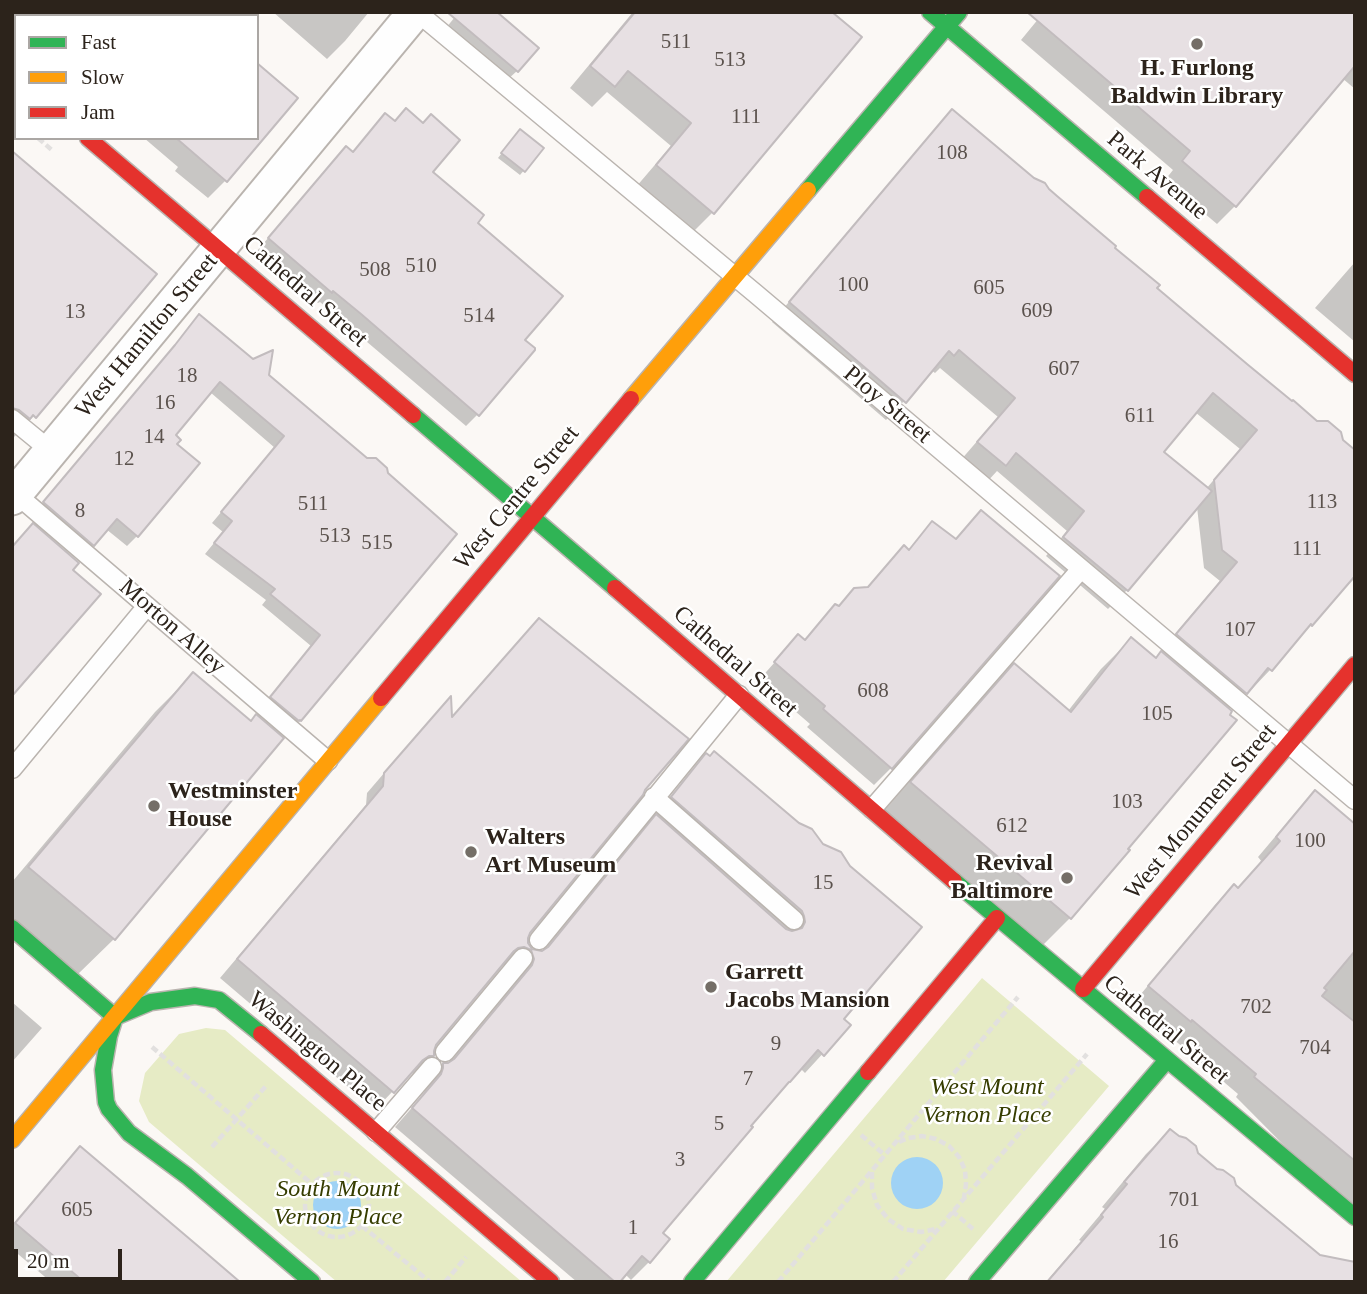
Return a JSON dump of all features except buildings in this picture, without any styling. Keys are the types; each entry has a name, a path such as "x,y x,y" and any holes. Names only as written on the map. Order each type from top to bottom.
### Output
{"main road":[{"name":"Park Avenue","path":"930,12 1355,374"},
{"name":"West Centre Street","path":"12,1140 531,517 959,12"},
{"name":"Cathedral Street","path":"90,140 997,918 1355,1217"},
{"name":"West Monument Street","path":"1083,989 1355,665"},
{"path":"692,1282 997,918"},
{"path":"12,928 115,1017 103,1070 106,1102 129,1133 187,1176 312,1282"},
{"name":"Washington Place","path":"115,1017 151,1002 195,996 219,1000 551,1282"},
{"path":"977,1282 1167,1060"}],"street":[{"name":"West Hamilton Street","path":"14,496 416,12"}],"lane":[{"name":"Ploy Street","path":"416,12 734,276 1355,800"},
{"path":"12,419 51,451"},
{"name":"Morton Alley","path":"14,496 328,761"},
{"path":"872,809 1081,569"},
{"path":"12,768 147,606"},
{"path":"538,940 739,695"},
{"path":"654,797 794,920"},
{"path":"445,1052 523,958"},
{"path":"376,1132 432,1067"}],"path":[{"path":"778,1282 1018,997"},
{"path":"152,1047 312,1184"},
{"path":"893,1282 1087,1054"},
{"path":"187,1176 290,1059"},
{"path":"855,1130 885,1155"},
{"path":"895,1144 922,1136 949,1146 959,1157 965,1170 967,1184 964,1198"},
{"path":"872,1171 874,1197 888,1219 903,1229 912,1231 938,1229"},
{"path":"342,1173 358,1181 369,1202 368,1215 362,1226 354,1233 334,1238 314,1229 305,1214 304,1203 312,1184 320,1177 342,1173"},
{"path":"953,1212 981,1236"},
{"path":"362,1226 430,1282"}],"green space":[{"name":"West Mount Vernon Place","path":"982,978 1109,1086 943,1282 726,1282"},
{"name":"South Mount Vernon Place","path":"206,1028 225,1030 522,1282 337,1282 149,1122 139,1101 145,1073 179,1034"}],"water":[{"path":"917,1157 927,1159 935,1165 941,1173 941,1193 935,1201 927,1207 917,1209 907,1207 899,1201 893,1193 891,1183 893,1173 899,1165 907,1159"},
{"path":"337,1181 354,1188 361,1205 354,1222 337,1229 320,1222 313,1205 320,1188"}],"traffic: fast":[{"path":"930,12 1147,197"},
{"path":"808,190 959,12"},
{"path":"413,415 615,588"},
{"path":"954,881 1355,1217"},
{"path":"12,928 115,1017"},
{"path":"261,1034 219,1000 195,996 151,1002 115,1017 103,1070 106,1102 129,1133 187,1176 312,1282"},
{"path":"977,1282 1167,1060"},
{"path":"692,1282 868,1072"}],"traffic: slow":[{"path":"631,399 808,190"},
{"path":"12,1140 381,698"}],"traffic: jam":[{"path":"90,140 413,415"},
{"path":"1147,197 1355,374"},
{"path":"381,698 631,399"},
{"path":"615,588 954,881"},
{"path":"1083,989 1355,665"},
{"path":"868,1072 997,918"},
{"path":"261,1034 551,1282"}],"place":[{"name":"H. Furlong Baldwin Library","path":"1197,44"},
{"name":"Westminster House","path":"154,806"},
{"name":"Walters Art Museum","path":"471,852"},
{"name":"Revival Baltimore","path":"1067,878"},
{"name":"Garrett Jacobs Mansion","path":"711,987"}]}
